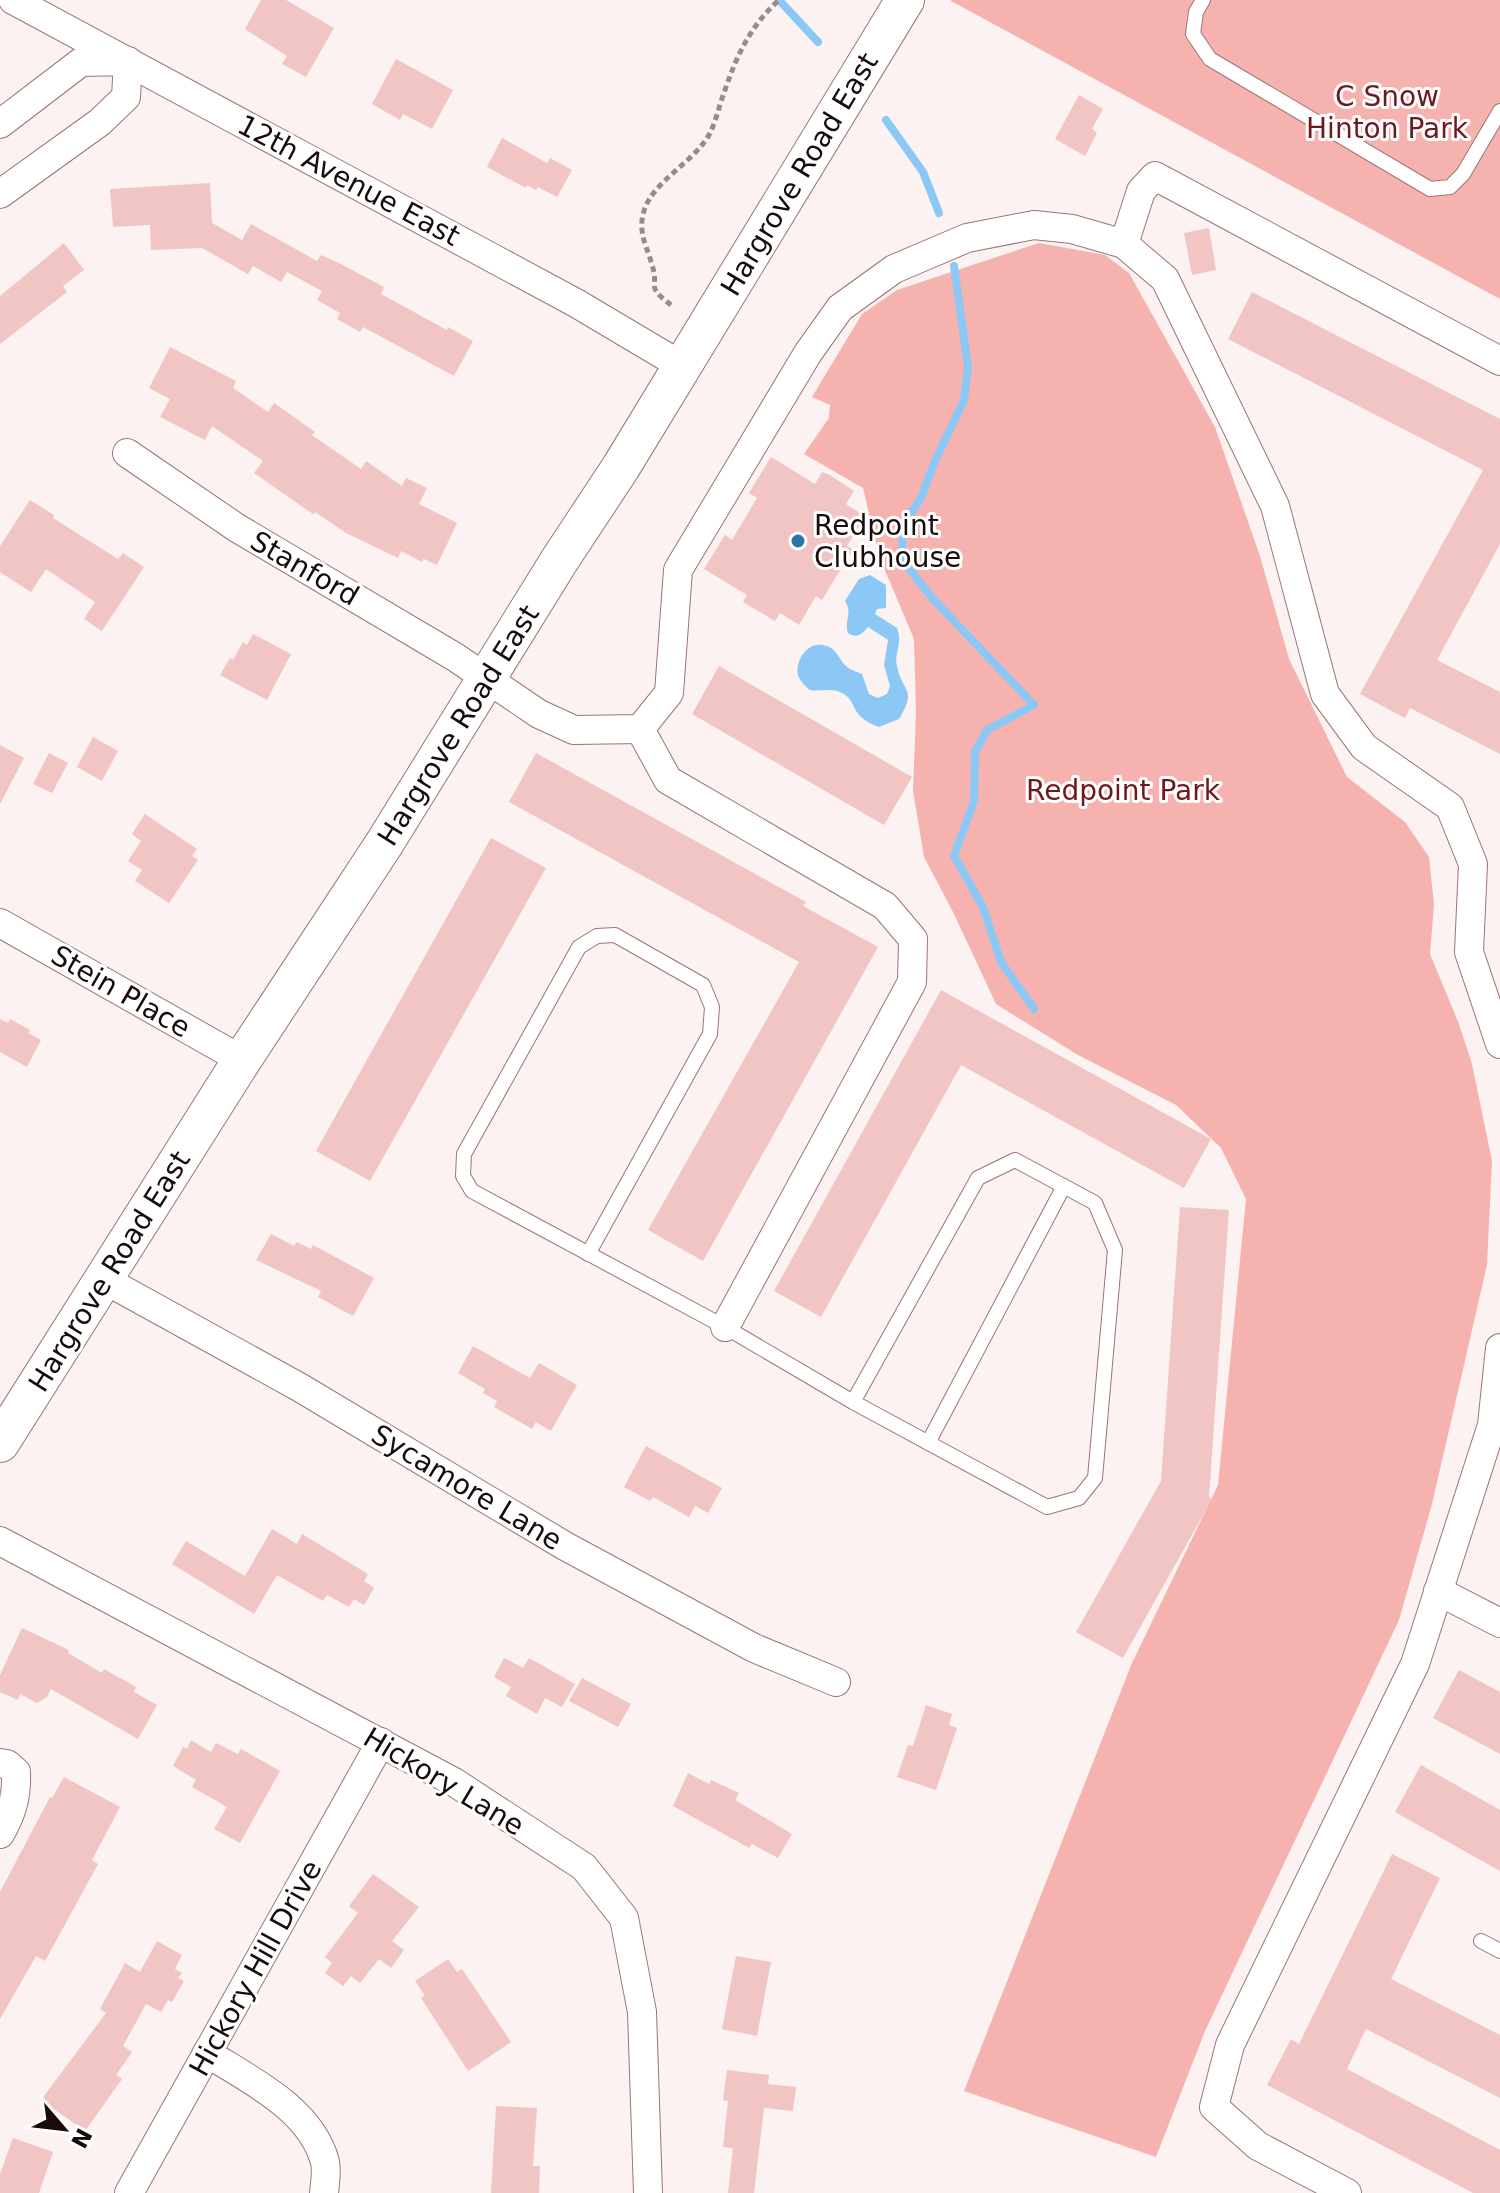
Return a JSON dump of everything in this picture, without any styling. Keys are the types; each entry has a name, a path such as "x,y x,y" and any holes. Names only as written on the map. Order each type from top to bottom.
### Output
{"main road":[{"name":"Hargrove Road East","path":"0,1443 242,1060 384,844 559,561 621,467 905,0"}],"street":[{"name":"12th Avenue East","path":"13,0 576,303 682,366"},
{"path":"0,124 81,62 128,61 126,97 100,122 0,194"},
{"path":"1124,244 1141,191 1155,176 1500,361"},
{"path":"725,1327 912,982 913,939 885,906 668,780 640,729 669,693 678,570 808,353 840,308 894,269 967,238 1034,225 1072,229 1124,244 1165,279 1275,506 1325,694 1364,747 1450,807 1473,864 1469,952 1500,1044"},
{"name":"Stanford","path":"127,453 237,528 487,678 539,714 574,730 640,729"},
{"name":"Stein Place","path":"0,923 242,1060"},
{"name":"Sycamore Lane","path":"105,1280 299,1387 565,1546 754,1648 836,1682"},
{"path":"1347,2193 1258,2146 1214,2107 1230,2045 1415,1664 1496,1428 1500,1348"},
{"name":"Hickory Lane","path":"0,1541 454,1782 584,1867 624,1918 642,2012 648,2193"},
{"path":"1438,1591 1500,1623"},
{"name":"Hickory Hill Drive","path":"129,2193 381,1742"},
{"path":"0,1763 7,1764 16,1772 17,1795 0,1834"},
{"path":"207,2053 292,2111 315,2135 326,2165 324,2193"}],"lane":[{"path":"1203,0 1196,12 1193,34 1210,59 1430,189 1450,187 1463,174 1500,111"},
{"path":"588,1254 710,1034 712,1007 703,985 615,935 597,936 579,947 464,1154 463,1176 472,1191 588,1254 725,1327 853,1402 1047,1507 1079,1498 1095,1478 1115,1250 1095,1203 1015,1160 978,1178 853,1402"},
{"path":"928,1443 1064,1186"},
{"path":"1481,1941 1500,1951"}],"path":[{"path":"671,305 655,292 652,280 654,268 642,230 643,217 655,189 701,148 711,131 742,43 779,0"}],"green space":[{"name":"C Snow Hinton Park","path":"951,0 1500,0 1500,299 951,1"},
{"name":"Redpoint Park","path":"1039,243 1105,255 1129,273 1215,427 1260,556 1289,659 1347,777 1405,822 1429,857 1434,905 1430,954 1472,1064 1492,1161 1487,1265 1432,1504 1399,1620 1205,2031 1156,2157 964,2091 1132,1663 1218,1485 1246,1199 1221,1148 1176,1105 1078,1055 996,1004 924,857 913,791 916,712 914,639 879,556 863,488 804,454 829,418 830,405 812,397 862,314 897,290"}],"water":[{"path":"870,575 886,585 886,608 877,609 875,614 897,628 897,666 908,696 899,719 879,727 858,714 842,693 810,690 798,675 800,659 807,649 817,645 828,646 846,666 862,674 869,694 878,698 887,694 890,686 884,665 888,640 868,627 857,636 848,633 847,629 848,609 845,601 859,579"}],"building":[{"path":"261,0 286,0 334,28 306,77 282,64 287,56 245,29"},
{"path":"396,59 453,90 432,129 403,114 400,120 372,104"},
{"path":"1079,95 1103,109 1092,129 1097,133 1085,156 1055,139"},
{"path":"502,138 547,163 550,158 572,170 557,197 538,187 536,190 527,185 526,188 487,167"},
{"path":"210,183 212,223 242,240 251,224 317,261 321,255 337,262 384,287 381,294 473,341 454,376 363,327 360,332 337,319 340,313 317,300 322,291 287,272 281,282 253,266 248,274 202,248 151,250 150,225 113,227 110,189"},
{"path":"1209,228 1216,270 1192,275 1184,233"},
{"path":"64,243 84,270 63,286 67,292 0,344 0,296"},
{"path":"1252,292 1500,419 1500,544 1437,660 1500,692 1500,754 1410,708 1405,718 1360,694 1483,470 1228,339"},
{"path":"170,347 236,381 233,388 268,412 274,403 315,432 312,435 361,469 366,461 402,486 406,478 427,488 419,504 457,523 437,565 424,559 422,562 401,551 398,558 346,533 315,512 313,514 254,473 263,461 212,426 205,440 160,417 170,399 149,388"},
{"name":"Redpoint Clubhouse","path":"771,457 815,484 822,472 830,475 854,491 846,504 865,516 847,546 853,549 822,600 816,596 799,625 780,613 775,621 743,602 747,595 704,569 725,535 732,540 757,498 749,493"},
{"path":"30,500 118,559 123,553 144,567 102,631 84,619 95,602 46,569 31,592 0,572 0,546"},
{"path":"253,634 291,654 267,700 220,675 230,658 233,660 243,642 247,645"},
{"path":"719,666 912,777 884,825 692,714"},
{"path":"93,737 118,751 102,781 77,767"},
{"path":"0,745 24,758 0,804"},
{"path":"49,753 68,763 52,793 33,784"},
{"path":"536,753 806,902 803,906 878,947 703,1261 648,1230 799,962 509,802"},
{"path":"145,814 197,849 192,856 198,860 169,903 135,881 142,870 128,861 141,841 132,834"},
{"path":"491,838 546,868 370,1181 316,1151"},
{"path":"941,990 1211,1139 1184,1188 961,1065 821,1317 774,1291"},
{"path":"0,1019 8,1023 10,1019 41,1040 27,1067 0,1052"},
{"path":"1180,1207 1229,1210 1209,1497 1212,1499 1123,1658 1076,1632 1161,1481"},
{"path":"271,1234 294,1246 297,1242 311,1249 313,1245 374,1278 353,1316 318,1297 321,1291 256,1260"},
{"path":"473,1346 530,1378 539,1363 577,1385 551,1431 536,1422 532,1429 494,1407 497,1401 483,1393 485,1389 458,1373"},
{"path":"646,1446 722,1488 708,1513 695,1506 689,1517 653,1497 650,1501 624,1487"},
{"path":"272,1529 297,1544 302,1534 368,1574 364,1581 374,1588 364,1605 354,1599 349,1607 327,1595 323,1601 277,1575 254,1614 172,1564 186,1541 245,1576"},
{"path":"22,1628 69,1650 68,1653 102,1673 104,1669 136,1687 134,1692 157,1705 138,1739 51,1689 47,1697 37,1703 20,1694 18,1700 0,1692 0,1675"},
{"path":"504,1658 523,1668 529,1658 575,1684 562,1707 545,1698 537,1714 506,1696 511,1687 494,1677"},
{"path":"1459,1670 1500,1692 1500,1754 1433,1718"},
{"path":"582,1678 631,1704 618,1727 569,1701"},
{"path":"926,1705 952,1714 949,1725 957,1728 936,1790 897,1777 908,1745 913,1746"},
{"path":"191,1740 211,1752 216,1743 238,1754 241,1749 280,1771 240,1843 214,1829 227,1807 192,1787 196,1780 173,1766 183,1747 187,1749"},
{"path":"1421,1765 1500,1810 1500,1871 1395,1812"},
{"path":"688,1773 709,1784 711,1780 739,1793 735,1800 792,1834 778,1858 752,1844 749,1848 673,1806"},
{"path":"64,1777 120,1807 92,1860 98,1864 45,1961 36,1956 0,2019 0,1892 50,1797"},
{"path":"1392,1854 1440,1878 1391,1979 1500,2035 1500,2098 1366,2029 1347,2069 1500,2150 1500,2193 1473,2193 1267,2085 1291,2039 1299,2044"},
{"path":"373,1874 419,1907 392,1941 404,1950 391,1968 379,1959 360,1983 351,1976 343,1986 325,1973 332,1963 325,1957 358,1913 349,1906"},
{"path":"157,1941 182,1955 175,1969 182,1973 178,1978 184,1981 172,2002 168,2000 161,2012 146,2004 123,2046 132,2052 116,2075 122,2079 85,2131 41,2100 106,2013 100,2009 125,1963 140,1972"},
{"path":"736,1956 771,1962 757,2036 722,2029"},
{"path":"448,1959 457,1972 462,1969 511,2042 468,2071 421,1998 425,1996 415,1981"},
{"path":"727,2070 769,2075 768,2084 796,2087 793,2111 764,2108 754,2193 728,2193 733,2148 723,2147 728,2101 723,2100"},
{"path":"496,2106 537,2108 533,2166 540,2166 539,2193 491,2193"},
{"path":"13,2138 53,2152 39,2193 0,2193 0,2174"}],"waterway":[{"path":"779,0 818,42"},
{"path":"886,120 923,172 939,213"},
{"path":"954,266 968,367 964,400 921,498 903,525 902,560 934,600 1034,705 987,730 975,752 974,801 954,856 983,907 1001,962 1034,1009"}],"place":[{"name":"Redpoint Clubhouse","path":"798,541"}]}
